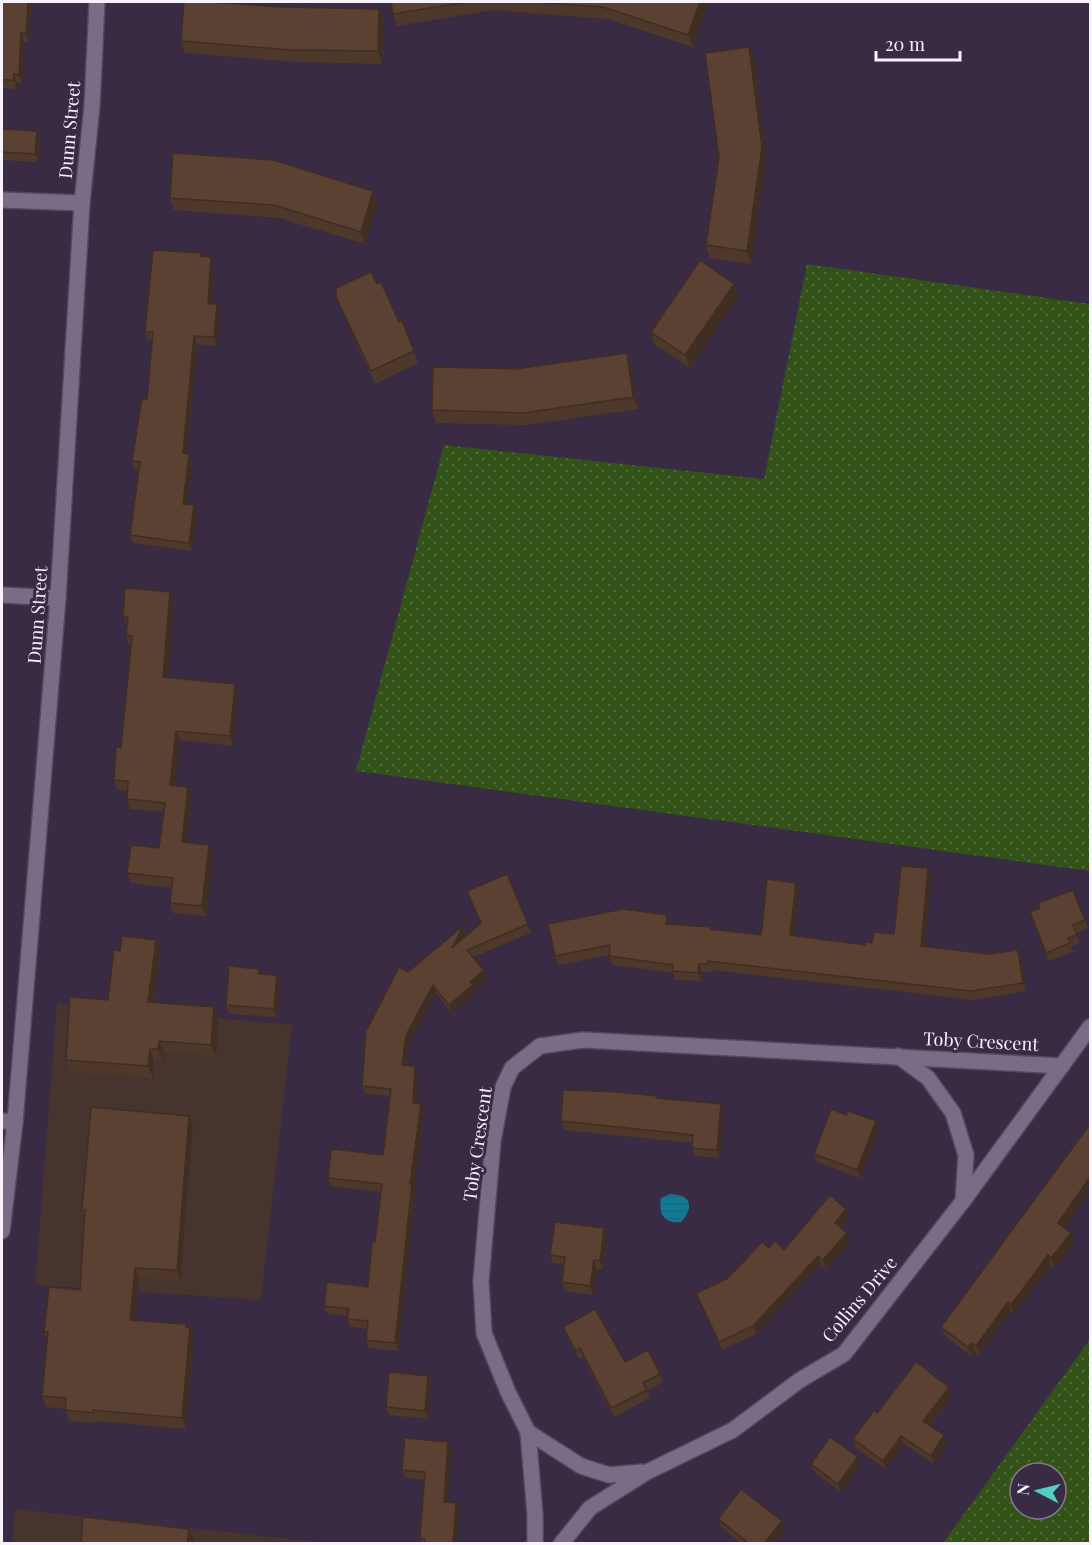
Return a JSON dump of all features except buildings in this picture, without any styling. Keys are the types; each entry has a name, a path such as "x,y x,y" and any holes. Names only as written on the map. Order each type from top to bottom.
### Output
{"street":[{"name":"Dunn Street","path":"2,1231 8,1122 58,598 82,204 92,106 98,2"},
{"path":"2,200 82,204"},
{"path":"2,596 58,598"},
{"name":"Collins Drive","path":"561,1544 590,1508 647,1472 733,1430 800,1380 844,1354 963,1201 1090,1027"},
{"name":"Toby Crescent","path":"535,1544 535,1515 528,1432 508,1392 484,1333 481,1281 494,1141 503,1087 512,1068 540,1046 583,1040 1062,1066"},
{"name":"Toby Crescent","path":"898,1056 928,1078 953,1113 966,1155 963,1201"},
{"path":"528,1432 581,1466 609,1475 647,1472"}],"shaded area":[{"path":"57,1003 292,1025 261,1300 35,1285"},
{"path":"15,1509 329,1543 12,1544"}],"green space":[{"path":"807,264 1090,304 1090,871 356,771 444,445 764,479"},
{"path":"1090,1339 1090,1543 943,1543"}],"water":[{"path":"670,1194 683,1196 689,1203 688,1212 681,1222 666,1220 660,1209 661,1198"}]}
